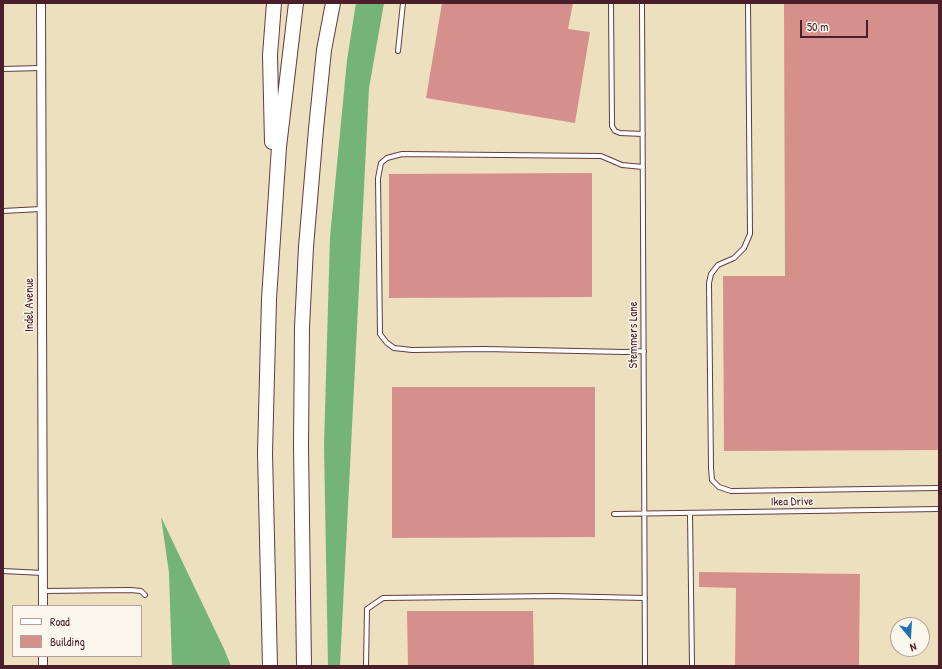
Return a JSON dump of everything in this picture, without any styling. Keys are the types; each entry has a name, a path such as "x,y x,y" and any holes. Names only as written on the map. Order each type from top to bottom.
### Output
{"highway":[{"path":"273,222 270,55 274,3"},
{"path":"270,666 266,446 267,338 273,222 282,116 296,3"},
{"path":"304,666 301,446 303,319 316,129 324,50 333,3"}],"street":[{"name":"Indel Avenue","path":"41,3 40,68 43,605"}],"lane":[{"path":"398,52 403,3"},
{"path":"611,3 612,126 615,131 620,133 643,134"},
{"name":"Stemmers Lane","path":"642,3 645,666"},
{"path":"748,3 750,234 744,248 734,258 718,264 711,274 709,283 712,480 719,487 731,491 939,488"},
{"path":"3,69 40,68"},
{"path":"643,167 622,165 601,156 402,154 387,158 381,163 378,178 380,334 387,343 394,348 412,350 484,349 620,352 644,351"},
{"path":"3,211 41,209"},
{"name":"Ikea Drive","path":"614,514 939,509"},
{"path":"690,513 692,666"},
{"path":"3,571 43,573"},
{"path":"43,591 130,590 141,591 145,595"},
{"path":"366,666 367,609 383,598 554,596 645,598"}],"green space":[{"path":"356,3 384,3 369,88 340,666 328,666 324,445 330,237 347,60"},
{"path":"161,517 231,666 172,666 169,573"}],"building":[{"path":"442,3 573,3 568,29 590,32 575,123 426,98"},
{"path":"784,3 939,3 939,450 724,451 723,276 785,276"},
{"path":"592,173 592,297 389,298 389,174"},
{"path":"392,387 595,387 595,537 392,538"},
{"path":"699,572 860,574 859,666 735,666 736,588 699,587"},
{"path":"407,611 533,611 534,666 408,666"}]}
